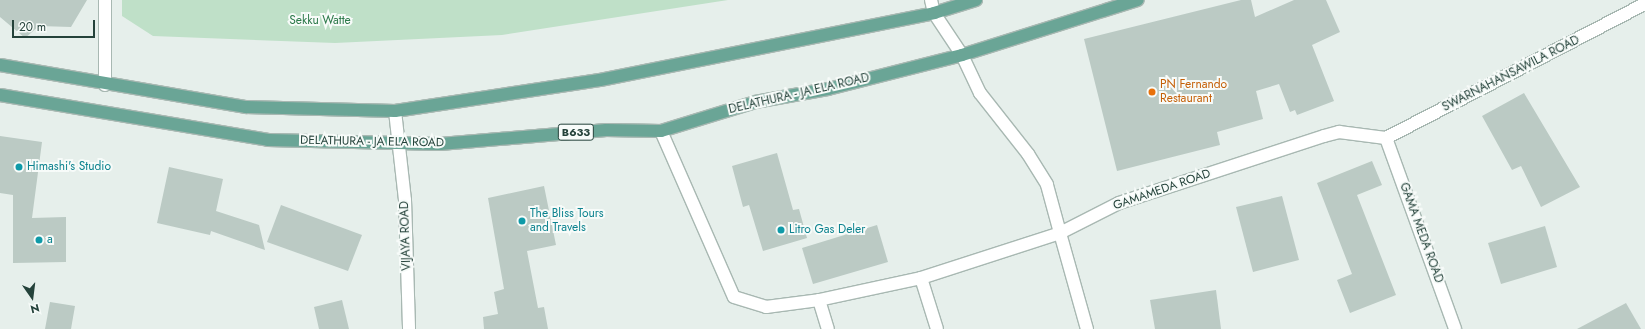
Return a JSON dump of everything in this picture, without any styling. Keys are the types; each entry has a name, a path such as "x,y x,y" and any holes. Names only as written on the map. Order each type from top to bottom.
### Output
{"main road":[{"path":"0,65 105,85 246,107 395,111 600,80 934,13 976,0"},
{"name":"DELATHURA - JA ELA ROAD","path":"0,94 268,140 440,144 606,130 661,131 755,102 828,89 962,55 1138,0"}],"street":[{"path":"105,0 105,85"},
{"path":"931,0 934,13 962,55 980,93 1028,154 1047,186 1087,329"},
{"name":"SWARNAHANSAWILA ROAD","path":"1380,138 1645,4"},
{"name":"VIJAYA ROAD","path":"395,111 405,200 409,329"},
{"name":"GAMAMEDA ROAD","path":"661,131 734,297 766,307 819,300 921,278 1060,232 1119,203 1324,136 1339,132 1380,138"},
{"name":"GAMA MEDA ROAD","path":"1380,138 1455,329"},
{"path":"921,278 937,329"},
{"path":"819,300 828,329"}],"green space":[{"name":"Sekku Watte","path":"122,0 728,0 502,35 335,43 153,36 122,16"}],"building":[{"path":"0,0 87,0 71,27 39,26 25,38 0,17"},
{"path":"1241,0 1251,0 1255,17 1294,0 1326,0 1340,32 1312,45 1334,101 1297,115 1295,110 1290,112 1279,84 1256,91 1263,119 1217,132 1220,145 1117,171 1084,39"},
{"path":"1524,93 1580,187 1541,207 1521,166 1512,170 1482,116"},
{"path":"0,136 42,142 32,218 66,217 66,262 13,263 13,195 0,193"},
{"path":"777,153 793,210 799,209 807,238 763,251 749,205 743,207 732,166"},
{"path":"1372,161 1382,185 1357,195 1396,295 1350,313 1337,280 1352,274 1317,183"},
{"path":"169,167 223,179 216,211 259,225 265,250 211,231 210,235 157,223"},
{"path":"544,186 556,245 527,251 538,308 544,307 548,329 484,329 483,317 498,314 494,292 504,289 488,198"},
{"path":"1282,196 1299,260 1253,272 1236,207"},
{"path":"281,205 362,235 348,271 267,242"},
{"path":"877,225 888,262 813,284 802,248"},
{"path":"1545,226 1557,267 1501,284 1488,243"},
{"path":"1216,290 1221,329 1155,329 1150,300"},
{"path":"342,300 349,329 319,329 314,307"},
{"path":"50,302 75,306 71,329 45,329"},
{"path":"1626,303 1641,329 1577,329"}],"place":[{"name":"PN Fernando Restaurant","path":"1152,92"},
{"name":"Himashi's Studio","path":"19,167"},
{"name":"The Bliss Tours and Travels","path":"522,221"},
{"name":"Litro Gas Deler","path":"781,230"},
{"name":"a","path":"39,240"}]}
